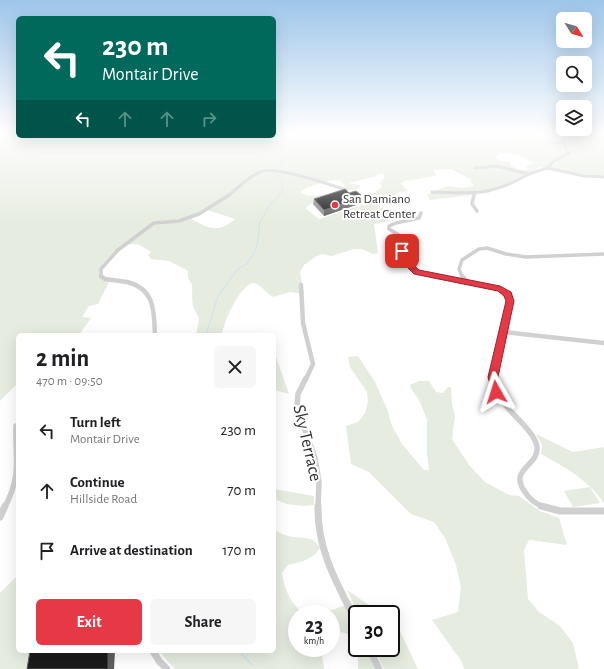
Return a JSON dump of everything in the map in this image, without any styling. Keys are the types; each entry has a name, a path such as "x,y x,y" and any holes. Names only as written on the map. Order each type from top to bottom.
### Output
{"street":[{"path":"547,168 552,163"},
{"path":"475,168 496,166 529,174"},
{"path":"432,192 474,194 500,189 540,169 547,168 584,176 604,177"},
{"path":"155,333 155,320 150,297 141,289 132,284 109,281 101,277 100,269 118,250 154,223 179,221 199,214 227,198 252,176 261,171 267,170 301,176 347,190"},
{"path":"474,194 472,204 477,211"},
{"path":"421,213 419,218 415,220 392,224 389,226 389,229 406,239 403,255 415,271 423,274 500,289 508,294 510,301 493,377 496,392 505,405 533,436 537,445 538,452 536,457 521,472 519,477 518,483 521,489 535,503 544,508 559,512 604,511"},
{"path":"469,283 462,277 459,269 460,264 462,260 479,249 487,248 506,254 526,257 604,254"},
{"name":"Sky Terrace","path":"301,285 303,322 313,364 298,394 297,407 315,458 319,482 318,523 328,565 348,605"},
{"path":"504,332 604,343"},
{"path":"16,426 16,456"},
{"path":"0,517 9,501 16,476"},
{"path":"154,653 159,661 167,669"},
{"path":"373,657 379,669"}],"shaded area":[{"path":"0,163 510,163 510,165 519,170 525,170 528,169 526,167 534,163 604,163 604,176 586,175 540,167 488,193 430,200 427,195 447,186 462,188 474,186 470,179 451,169 434,170 436,176 404,181 401,184 408,191 396,193 397,196 389,200 384,199 375,205 391,211 399,219 374,224 378,253 373,254 362,249 354,249 332,256 322,254 315,257 304,265 300,272 304,294 290,292 273,297 255,283 248,285 233,305 225,322 222,333 196,333 199,318 193,306 192,284 188,277 188,271 169,261 151,259 148,255 151,252 134,244 123,247 111,255 102,266 99,271 99,276 109,282 98,304 89,306 82,317 91,318 80,333 16,333 16,385 0,401","holes":["380,173 385,175 384,179 381,180 382,182 379,183 382,186 366,201 365,204 319,219 305,208 323,198 322,195 309,196 301,193 301,191 305,189 322,182 335,180 343,183 346,189 354,190 360,187 359,185 350,183 376,176","207,210 235,219 229,224 218,228 208,227 191,219"]},
{"path":"358,356 375,382 387,409 392,426 402,444 424,470 429,470 427,454 427,419 419,400 410,385 419,381 429,381 436,392 443,393 448,387 451,387 452,404 455,416 452,439 469,465 485,482 509,495 519,496 540,511 559,518 567,545 529,540 524,550 528,599 539,612 560,626 573,643 579,669 464,669 462,662 432,620 458,612 461,587 456,565 445,538 434,522 411,514 369,472 351,464 346,426 358,422 365,413 368,402 367,392 350,367 348,357"},
{"path":"276,357 289,394 276,391"},
{"path":"536,434 573,452 604,447 604,503 583,481 567,469 541,454 542,445"},
{"path":"590,487 600,503 573,507 564,491"},
{"path":"276,489 314,496 314,505 303,506 287,504 276,500"},
{"path":"276,530 287,536 311,540 320,547 311,557 288,565 282,573 287,591 295,605 288,605 288,657 322,657 324,669 175,669 161,653 276,653"},
{"path":"16,577 16,653 32,653 30,669 0,669 0,593"},
{"path":"347,590 369,605 354,605"},
{"path":"346,605 348,609 348,634 340,632 340,607"},
{"path":"400,631 418,669 384,669 378,657 400,657"},
{"path":"358,657 370,657 375,669 358,669"}],"building":[{"path":"345,189 349,193 356,191 361,195 354,198 356,200 324,210 314,199"},
{"path":"30,653 108,653 108,669 27,669"}],"waterway":[{"path":"278,170 281,163"},
{"path":"207,333 218,296 237,270 247,264 253,255 257,246 260,222 270,205 281,193 283,185 278,174"},
{"path":"241,653 252,665"}],"place":[{"name":"San Damiano Retreat Center","path":"335,205"}],"route":[{"path":"402,251 410,266 417,272 500,289 505,291 510,297 504,332 493,377 496,392"}]}
